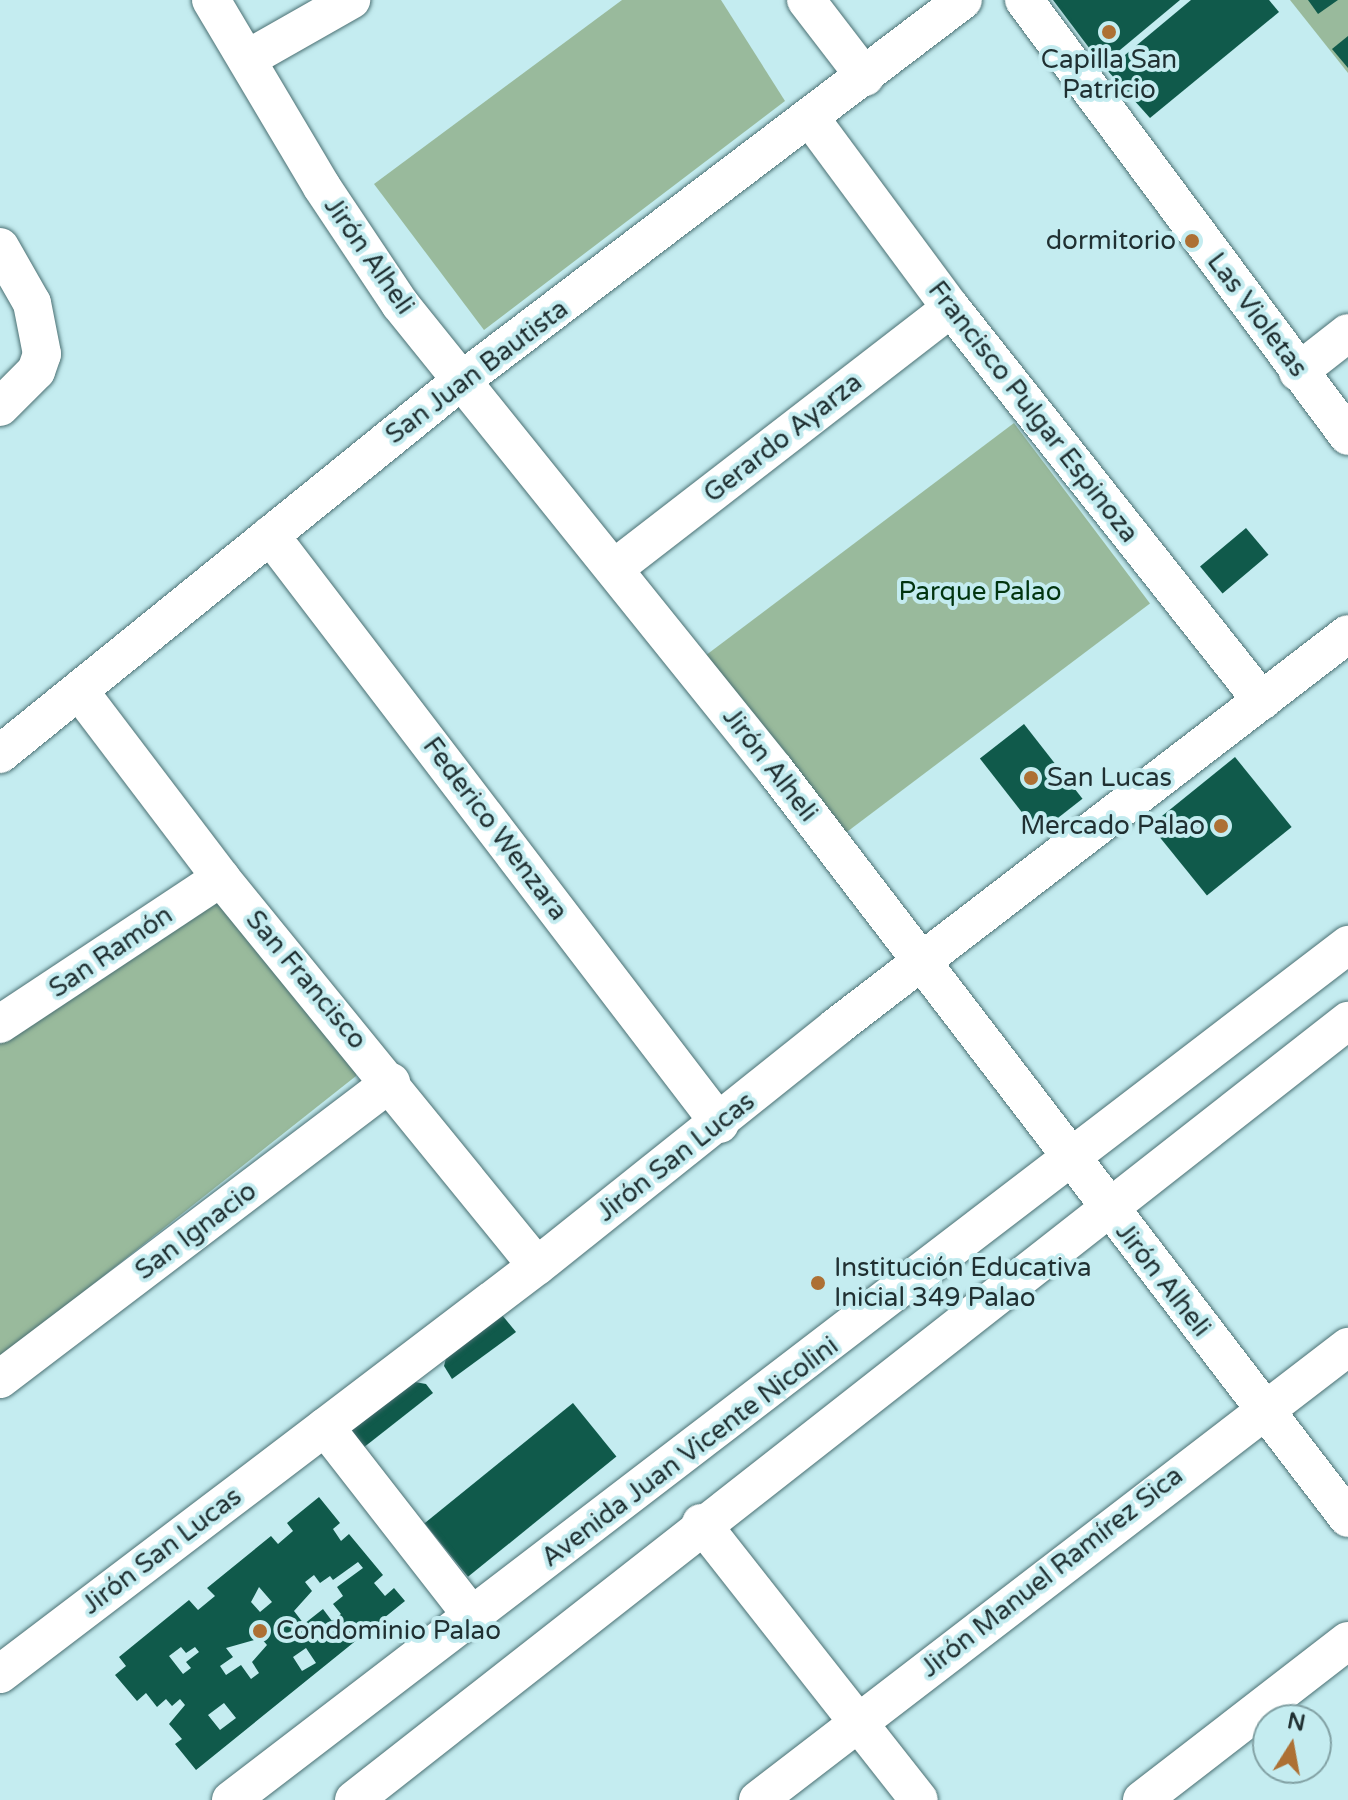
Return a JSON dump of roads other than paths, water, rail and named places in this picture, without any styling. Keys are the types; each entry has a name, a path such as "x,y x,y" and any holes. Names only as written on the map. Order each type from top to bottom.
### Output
{"street":[{"name":"Jirón Alheli","path":"211,0 364,253 461,381 616,567 923,961 1107,1208 1348,1518"},
{"path":"247,59 351,0"},
{"path":"806,0 865,77"},
{"name":"San Juan Bautista","path":"0,754 461,381 811,119 963,0"},
{"name":"Las Violetas","path":"1024,0 1348,436"},
{"name":"Francisco Pulgar Espinoza","path":"811,119 951,308 1262,701"},
{"path":"0,247 32,303 42,354 36,371 0,407"},
{"name":"Gerardo Ayarza","path":"616,567 951,308"},
{"path":"1298,372 1348,333"},
{"name":"Federico Wenzara","path":"270,535 720,1124"},
{"name":"Jirón San Lucas","path":"0,1674 537,1266 923,961 1348,634"},
{"name":"San Francisco","path":"80,692 221,878 391,1082 537,1266"},
{"name":"San Ramón","path":"0,1024 221,878"},
{"name":"Avenida Juan Vicente Nicolini","path":"255,1793 473,1617 1073,1160 1348,945"},
{"path":"354,1800 701,1523 1348,1021"},
{"name":"San Ignacio","path":"0,1379 391,1082"},
{"name":"Jirón Manuel Ramírez Sica","path":"758,1800 1263,1408 1348,1347"},
{"path":"325,1427 473,1617"},
{"path":"701,1523 919,1800"},
{"path":"1142,1800 1348,1641"}],"place":[{"name":"Capilla San Patricio","path":"1109,32"},
{"name":"dormitorio","path":"1192,241"},
{"name":"San Lucas","path":"1031,778"},
{"name":"Mercado Palao","path":"1221,826"},
{"name":"Institución Educativa Inicial 349 Palao","path":"818,1283"},
{"name":"Condominio Palao","path":"260,1631"}],"park label":[{"name":"Parque Palao","path":"980,592"}]}
